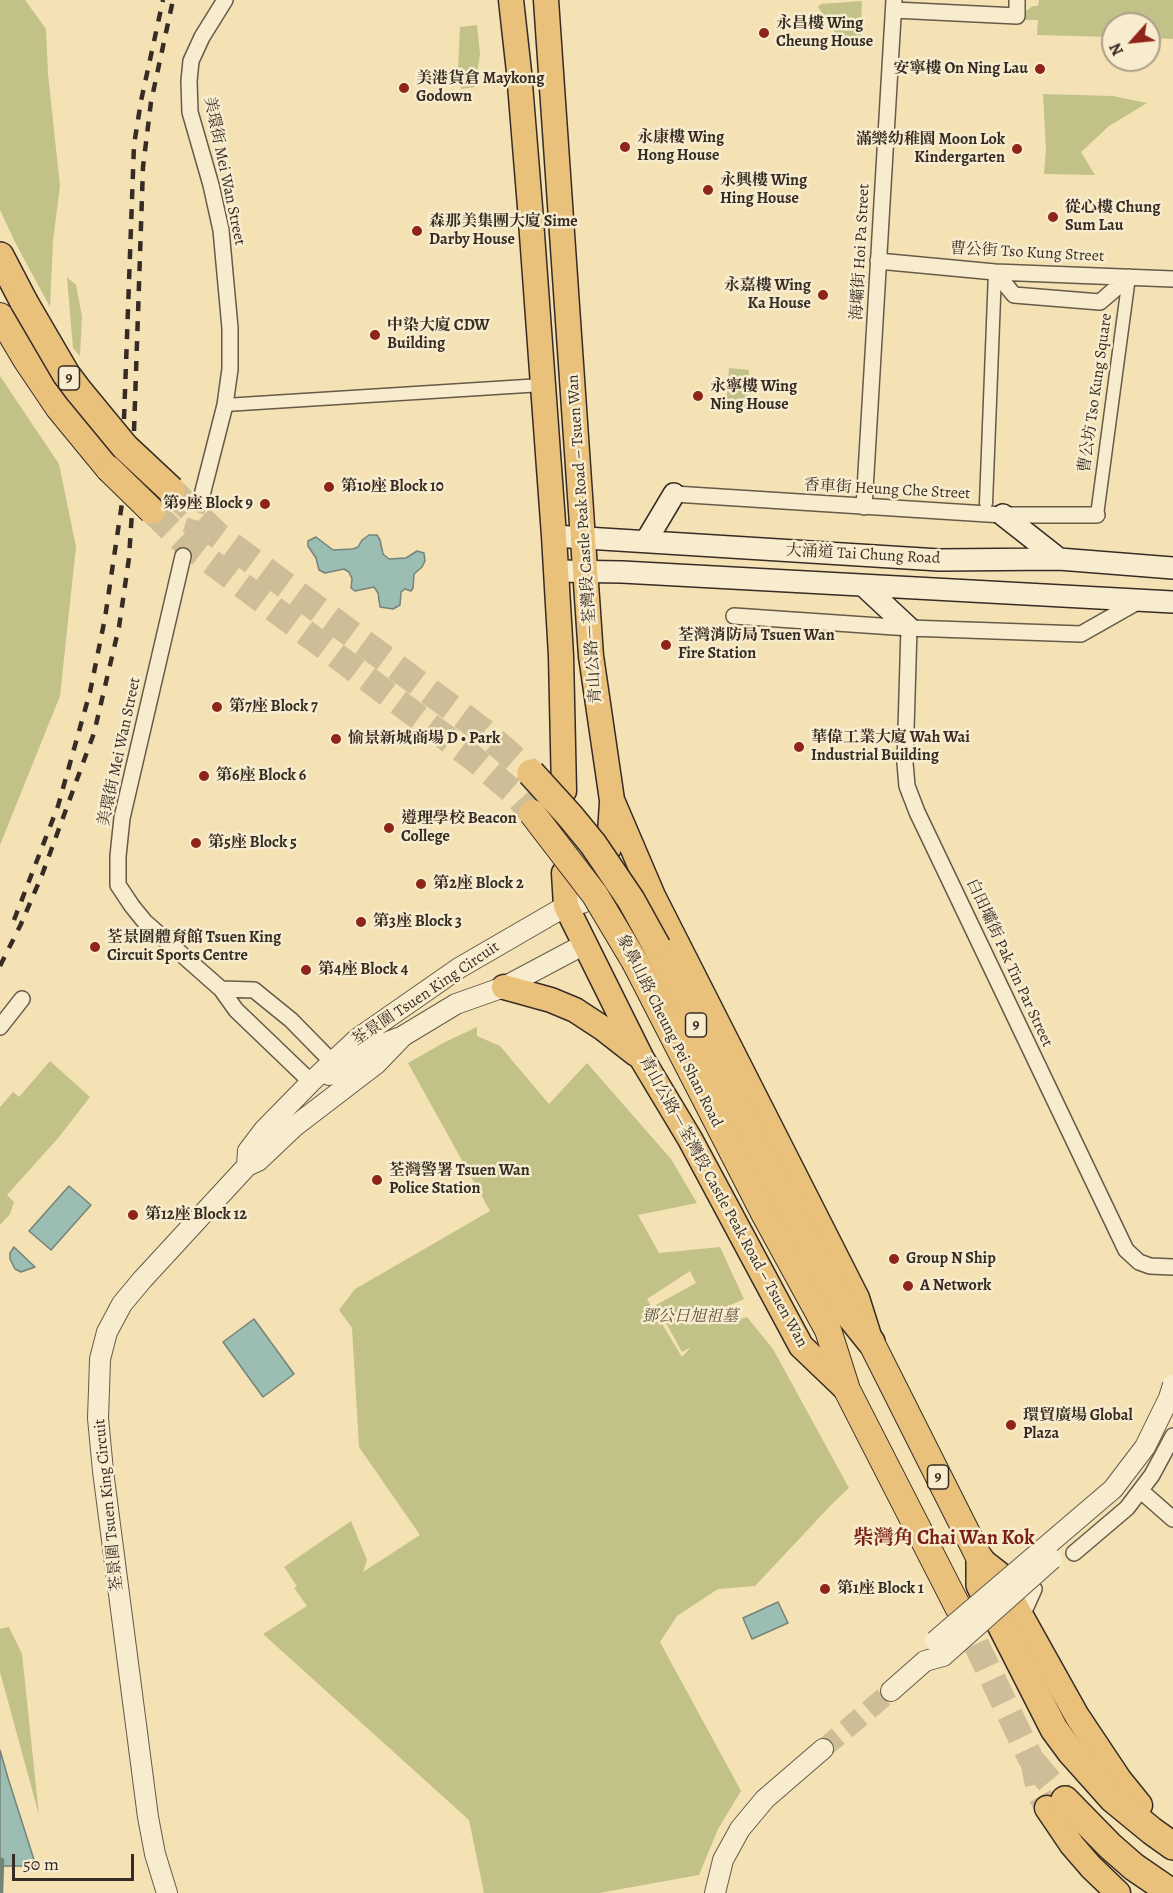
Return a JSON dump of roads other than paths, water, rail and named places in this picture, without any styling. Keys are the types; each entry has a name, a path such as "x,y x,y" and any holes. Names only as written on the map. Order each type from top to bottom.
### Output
{"highway":[{"name":"9","path":"0,256 66,374 125,447 171,490"},
{"name":"9","path":"0,316 27,362 58,407 123,484 152,511"},
{"name":"象鼻山路 Cheung Pei Shan Road","path":"531,773 582,831 631,900 657,947 724,1109 828,1330 847,1390"},
{"name":"象鼻山路 Cheung Pei Shan Road","path":"532,813 581,874 614,925 724,1109 817,1257"},
{"name":"青山公路－荃灣段 Castle Peak Road – Tsuen Wan","path":"817,1257 842,1306 871,1342 987,1575"},
{"name":"青山公路－荃灣段 Castle Peak Road – Tsuen Wan","path":"847,1390 960,1611"},
{"path":"1011,1614 1054,1730 1113,1799 1152,1832 1173,1846"},
{"path":"1056,1804 1134,1867 1172,1893"}],"main road":[{"name":"青山公路－荃灣段 Castle Peak Road – Tsuen Wan","path":"511,0 519,72 554,536 561,656 564,791"},
{"name":"青山公路－荃灣段 Castle Peak Road – Tsuen Wan","path":"546,0 593,679 612,800 664,927 857,1298 871,1342"},
{"path":"646,541 674,494"},
{"path":"994,509 1059,559"},
{"name":"大涌道 Tai Chung Road","path":"554,536 939,560 1059,559 1173,568"},
{"name":"大涌道 Tai Chung Road","path":"555,571 674,575 1173,602"},
{"path":"864,586 901,621"},
{"path":"609,848 612,800"},
{"path":"564,873 579,909 583,945"},
{"name":"青山公路－荃灣段 Castle Peak Road – Tsuen Wan","path":"583,945 642,1059 690,1139 801,1346 847,1390"},
{"path":"504,987 551,1000 575,1010 642,1059"},
{"path":"1011,1614 1077,1716 1140,1805"},
{"path":"1056,1804 1072,1845 1118,1893"}],"street":[{"name":"美環街 Mei Wan Street","path":"201,499 225,405 230,369 230,328 221,230 190,112 189,81 190,61 201,37 225,0"},
{"path":"894,5 1017,16 1017,1"},
{"name":"海壩街 Hoi Pa Street","path":"864,507 894,5"},
{"name":"曹公街 Tso Kung Street","path":"878,261 995,272 1173,279"},
{"path":"995,272 1014,295 1100,302 1129,277"},
{"path":"994,509 995,272"},
{"name":"曹公坊 Tso Kung Square","path":"1097,515 1129,277"},
{"path":"225,405 543,385"},
{"name":"香車街 Heung Che Street","path":"674,494 864,507 994,509 1097,515"},
{"name":"美環街 Mei Wan Street","path":"183,556 122,818 118,885 145,921 221,989 236,1010 311,1082"},
{"path":"734,616 901,621 1082,634 1143,599"},
{"name":"白田壩街 Pak Tin Par Street","path":"901,621 905,763 907,786 917,812 1126,1250 1139,1262 1150,1266 1173,1267"},
{"name":"荃景圍 Tsuen King Circuit","path":"167,1893 155,1854 148,1817 106,1499 98,1418 100,1359 107,1332 122,1304 142,1280 248,1166 258,1161 296,1126 341,1072 357,1039 442,979 579,909"},
{"name":"荃景圍 Tsuen King Circuit","path":"248,1166 248,1151 264,1130 311,1082 376,1064 403,1036 456,1004 504,987 583,945"},
{"path":"221,989 254,990 291,1020 341,1072"},
{"path":"0,1027 22,999"},
{"path":"934,1653 975,1608 1113,1489 1145,1447 1169,1398 1173,1384"},
{"path":"891,1691 1122,1497 1154,1454 1173,1413"},
{"path":"1074,1552 1127,1508 1141,1491 1173,1436"},
{"path":"1141,1491 1173,1519"},
{"path":"1011,1614 1034,1589"},
{"path":"715,1893 723,1860 740,1829 765,1799 823,1749"}],"water":[{"path":"369,535 377,535 383,554 389,559 406,558 417,551 424,553 425,561 414,574 413,588 411,591 405,589 401,592 400,605 393,609 380,607 378,593 374,587 355,591 351,588 352,579 349,572 344,569 325,573 319,570 316,558 308,546 308,541 316,537 333,550 353,549"},
{"path":"69,1186 91,1205 51,1250 29,1231"},
{"path":"14,1247 35,1267 21,1272 15,1269 10,1259 10,1253"},
{"path":"254,1319 294,1374 263,1397 223,1342"},
{"path":"778,1602 788,1623 752,1639 743,1618"},
{"path":"0,1750 8,1778 36,1866 0,1866"}],"waterway":[{"path":"1,1893 2,1860"}],"tunnel":[{"path":"171,490 216,534 483,731 531,773"},
{"path":"183,556 201,499"},
{"path":"152,511 183,541 473,758 513,792 532,813"},
{"path":"976,1644 1032,1761"},
{"path":"823,1749 891,1691"},
{"path":"1032,1761 1039,1794 1047,1808"},
{"path":"1032,1761 1065,1800"}],"railway":[{"path":"124,419 134,145 163,0"},
{"path":"134,431 143,167 151,102 173,0"},
{"path":"14,920 58,806 90,692 105,618 122,503"},
{"path":"0,966 42,875 94,733 119,627 129,558 132,512"}],"place":[{"name":"永昌樓 Wing Cheung House","path":"764,33"},
{"name":"安寧樓 On Ning Lau","path":"1040,69"},
{"name":"美港貨倉 Maykong Godown","path":"404,88"},
{"name":"永康樓 Wing Hong House","path":"625,147"},
{"name":"滿樂幼稚園 Moon Lok Kindergarten","path":"1017,149"},
{"name":"永興樓 Wing Hing House","path":"708,190"},
{"name":"從心樓 Chung Sum Lau","path":"1053,217"},
{"name":"森那美集團大廈 Sime Darby House","path":"417,231"},
{"name":"永嘉樓 Wing Ka House","path":"823,295"},
{"name":"中染大廈 CDW Building","path":"375,335"},
{"name":"永寧樓 Wing Ning House","path":"698,396"},
{"name":"第10座 Block 10","path":"329,487"},
{"name":"第9座 Block 9","path":"265,504"},
{"name":"荃灣消防局 Tsuen Wan Fire Station","path":"666,645"},
{"name":"第7座 Block 7","path":"217,707"},
{"name":"愉景新城商場 D • Park","path":"336,739"},
{"name":"華偉工業大廈 Wah Wai Industrial Building","path":"799,747"},
{"name":"第6座 Block 6","path":"204,776"},
{"name":"遵理學校 Beacon College","path":"389,828"},
{"name":"第5座 Block 5","path":"196,843"},
{"name":"第2座 Block 2","path":"421,884"},
{"name":"第3座 Block 3","path":"361,922"},
{"name":"荃景圍體育館 Tsuen King Circuit Sports Centre","path":"95,947"},
{"name":"第4座 Block 4","path":"306,970"},
{"name":"荃灣警署 Tsuen Wan Police Station","path":"377,1180"},
{"name":"第12座 Block 12","path":"133,1215"},
{"name":"Group N Ship","path":"894,1259"},
{"name":"A Network","path":"908,1286"},
{"name":"環貿廣場 Global Plaza","path":"1011,1425"},
{"name":"第1座 Block 1","path":"825,1589"}],"district":[{"name":"柴灣角 Chai Wan Kok","path":"944,1539"}],"park label":[{"name":"鄧公日旭祖墓","path":"690,1317"}]}
